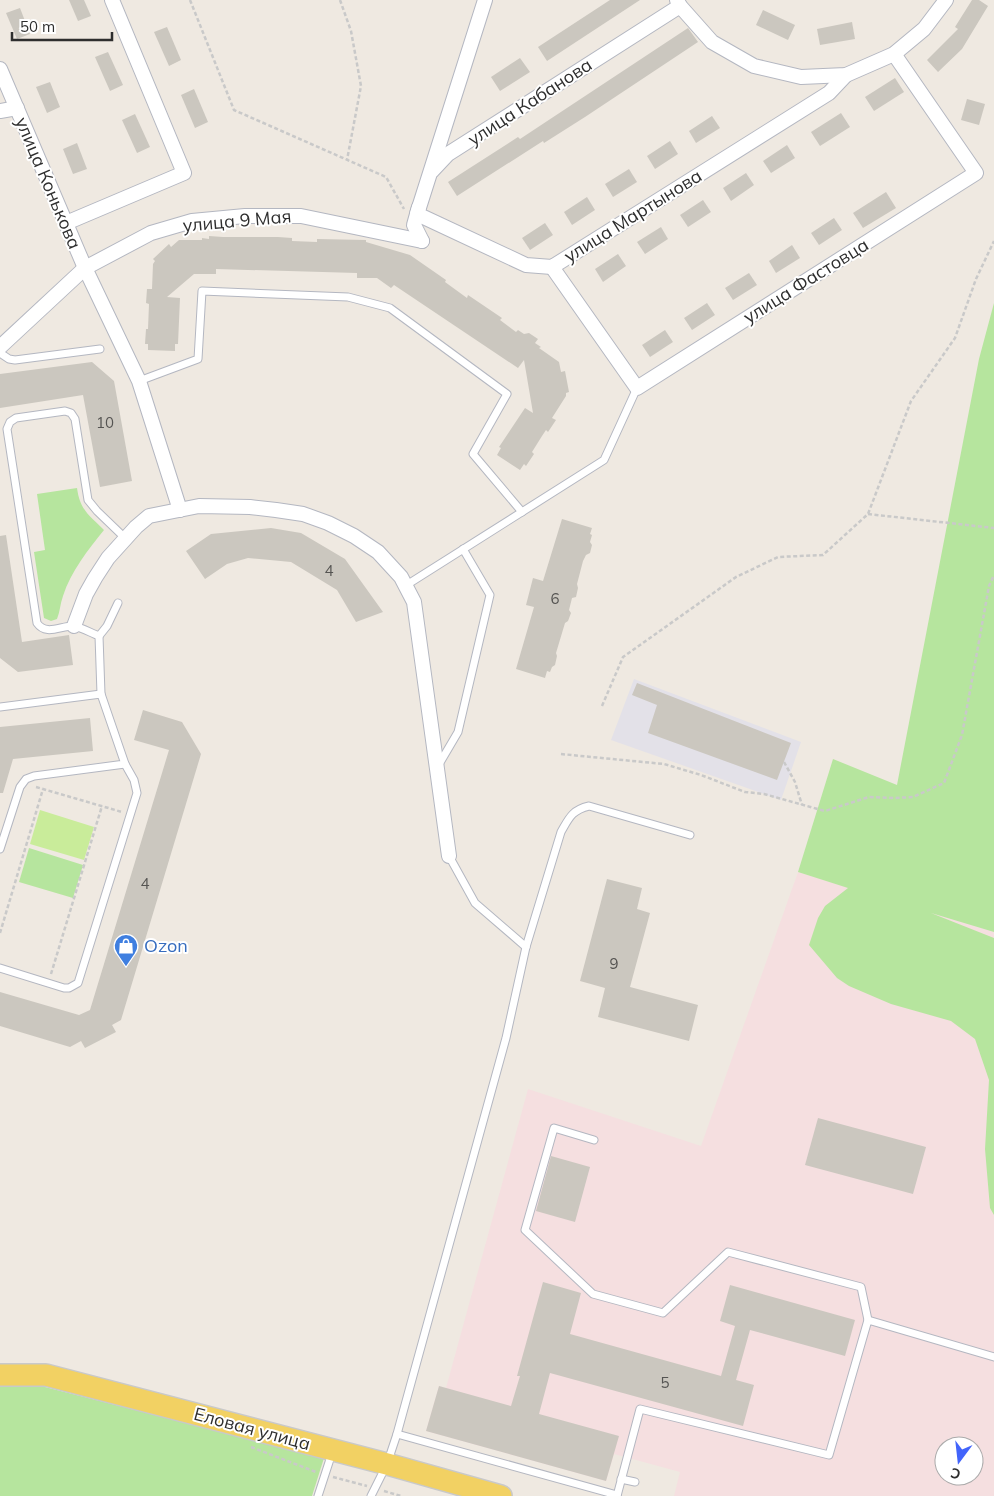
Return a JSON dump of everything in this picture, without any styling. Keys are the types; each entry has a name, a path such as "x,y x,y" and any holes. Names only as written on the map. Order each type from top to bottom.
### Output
{"main road":[{"name":"Еловая улица","path":"0,1375 46,1375 387,1464 501,1496"}],"street":[{"path":"66,223 184,173 112,0"},
{"path":"430,173 485,0"},
{"name":"улица Мартынова","path":"679,3 712,42 754,66 800,77 846,75 894,54 924,29 946,0"},
{"name":"улица Кабанова","path":"416,220 428,175 448,154 679,3"},
{"name":"улица Фастовца","path":"637,388 976,173 894,54"},
{"name":"улица Конькова","path":"0,69 85,268 139,381 180,510"},
{"name":"улица Мартынова","path":"416,220 526,265 552,267 829,93 846,75"},
{"path":"0,111 16,108"},
{"name":"улица 9 Мая","path":"0,347 85,268 151,233 192,221 245,216 301,216 422,241 416,220"},
{"path":"552,267 637,388"},
{"path":"74,626 86,594 108,558 125,538 149,516 199,506 250,507 303,514 328,523 354,536 378,552 401,577 414,602 449,856"}],"lane":[{"path":"139,381 198,359 202,291 348,297 390,308 506,394 473,454 522,512"},
{"path":"0,353 9,359 15,360 100,349"},
{"path":"405,586 604,460 637,388"},
{"path":"99,636 74,626 46,630 40,628 36,623 7,429 10,422 16,418 65,411 71,413 75,419 88,500 125,538"},
{"path":"436,768 458,732 490,595 463,549"},
{"path":"0,968 69,988 78,983 81,977 137,793 134,780 125,764 101,694 99,636 107,626 118,603"},
{"path":"0,707 101,694"},
{"path":"0,849 22,782 34,776 125,764"},
{"path":"373,1492 387,1464 397,1434 506,1038 526,947 560,832 569,818 578,809 589,806 690,835"},
{"path":"449,856 475,903 526,947"},
{"path":"397,1434 617,1496 640,1408 829,1456 868,1320 861,1287 728,1252 663,1314 593,1294 526,1230 554,1128 594,1140"},
{"path":"868,1320 994,1357"},
{"path":"318,1496 333,1450"},
{"path":"621,1479 635,1482"}],"path":[{"path":"190,0 234,110 386,177 416,220"},
{"path":"340,0 351,31 361,86 347,160"},
{"path":"602,706 623,657 736,577 778,557 823,555 868,514 911,401 954,338 976,279 994,241"},
{"path":"868,514 994,528"},
{"path":"561,754 664,764 701,775 745,792 764,794 825,812 869,797 913,797 944,783 962,735 989,586 994,575"},
{"path":"784,762 795,782 802,805"},
{"path":"22,782 131,814"},
{"path":"0,933 43,789"},
{"path":"49,983 102,806"},
{"path":"244,1445 373,1492 401,1496"}],"shaded area":[{"path":"634,679 801,742 781,800 611,740"},
{"path":"798,872 994,932 994,1496 674,1496 680,1472 614,1454 606,1481 426,1431 439,1386 446,1388 528,1089 701,1146"}],"green space":[{"path":"994,303 994,932 931,913 994,938 994,1215 990,1208 985,1149 989,1080 975,1039 951,1021 891,1004 849,986 837,978 809,945 818,918 825,906 848,888 798,872 833,759 897,785 979,359"},
{"path":"77,488 83,507 104,530 75,569 66,587 57,619 51,621 44,618 34,552 45,550 37,494"},
{"path":"40,810 94,827 84,860 30,844"},
{"path":"29,848 83,865 73,898 19,882"},
{"path":"0,1386 45,1387 324,1458 312,1496 0,1496"}],"building":[{"path":"69,0 84,0 91,16 78,21"},
{"path":"610,0 640,0 547,61 538,47"},
{"path":"972,0 979,0 988,6 962,49 938,72 927,60 958,29 955,27"},
{"path":"20,8 30,34 17,39 6,13"},
{"path":"763,10 795,25 788,40 756,25"},
{"path":"852,22 855,39 820,45 817,29"},
{"path":"167,27 181,60 169,66 154,32"},
{"path":"688,28 698,42 585,117 544,143 543,141 457,196 448,182 518,137 520,139"},
{"path":"108,52 123,85 110,91 95,57"},
{"path":"520,58 530,72 500,91 491,77"},
{"path":"895,78 904,92 874,111 865,97"},
{"path":"50,82 60,107 47,113 36,87"},
{"path":"194,89 208,122 195,128 181,95"},
{"path":"967,99 985,104 979,125 961,120"},
{"path":"841,113 850,127 820,146 811,132"},
{"path":"135,114 150,147 137,153 122,120"},
{"path":"712,116 720,128 696,143 689,131"},
{"path":"670,141 678,154 655,169 647,156"},
{"path":"77,143 87,169 73,174 63,149"},
{"path":"787,145 795,158 771,173 763,161"},
{"path":"629,169 637,182 613,197 605,184"},
{"path":"746,173 754,185 731,201 723,188"},
{"path":"886,192 896,208 863,228 853,213"},
{"path":"587,197 595,210 572,225 564,212"},
{"path":"703,200 711,212 688,227 680,215"},
{"path":"834,218 842,230 819,245 811,233"},
{"path":"545,223 553,235 530,250 522,238"},
{"path":"661,227 668,239 645,254 637,242"},
{"path":"209,236 278,237 292,238 292,241 317,242 317,239 366,240 366,242 410,255 446,280 445,282 467,298 468,295 502,318 500,320 516,332 518,330 524,334 529,333 538,339 535,343 541,347 539,348 559,362 561,372 565,371 569,392 566,393 552,418 556,420 548,432 546,430 542,436 526,466 524,464 520,470 497,455 501,448 499,447 525,408 533,413 524,360 518,368 394,285 391,288 377,278 357,278 357,273 216,269 216,274 194,274 167,297 180,298 178,344 175,344 175,351 148,350 148,344 145,344 149,304 146,303 147,289 152,289 153,264 155,261 153,259 169,244 171,247 179,240 202,240 202,238 209,239"},
{"path":"792,245 800,258 776,273 769,261"},
{"path":"618,254 626,266 603,282 595,269"},
{"path":"749,273 757,285 733,300 725,288"},
{"path":"707,303 715,315 692,330 684,318"},
{"path":"665,330 673,342 650,357 642,345"},
{"path":"92,362 114,381 132,481 100,487 83,395 0,408 0,374"},
{"path":"562,519 592,528 590,542 592,545 590,553 586,555 583,561 576,597 572,598 569,610 571,613 568,621 565,623 556,653 555,665 550,672 547,671 545,678 516,669 534,607 526,605 533,578 543,581"},
{"path":"271,528 301,533 345,559 383,612 356,622 337,590 291,562 248,558 227,564 205,579 186,551 211,534"},
{"path":"6,535 22,642 69,635 73,665 18,672 0,658 0,536"},
{"path":"637,683 791,743 777,780 648,733 657,705 632,695"},
{"path":"143,710 182,722 201,754 121,1020 112,1025 116,1032 85,1048 81,1041 70,1047 0,1026 0,992 79,1015 90,1010 169,750 134,740"},
{"path":"90,718 93,751 13,759 3,793 0,793 0,727"},
{"path":"607,879 642,888 637,909 650,913 630,987 698,1005 689,1041 598,1017 605,988 580,981"},
{"path":"818,1118 926,1147 913,1194 805,1165"},
{"path":"551,1156 590,1167 575,1222 536,1211"},
{"path":"543,1282 581,1293 570,1334 721,1376 735,1326 720,1321 730,1285 855,1320 845,1356 750,1330 736,1380 754,1385 743,1426 550,1373 539,1414 619,1436 606,1481 426,1431 439,1386 511,1406 520,1376 517,1376"}],"place":[{"name":"Ozon","path":"126,967"}]}
